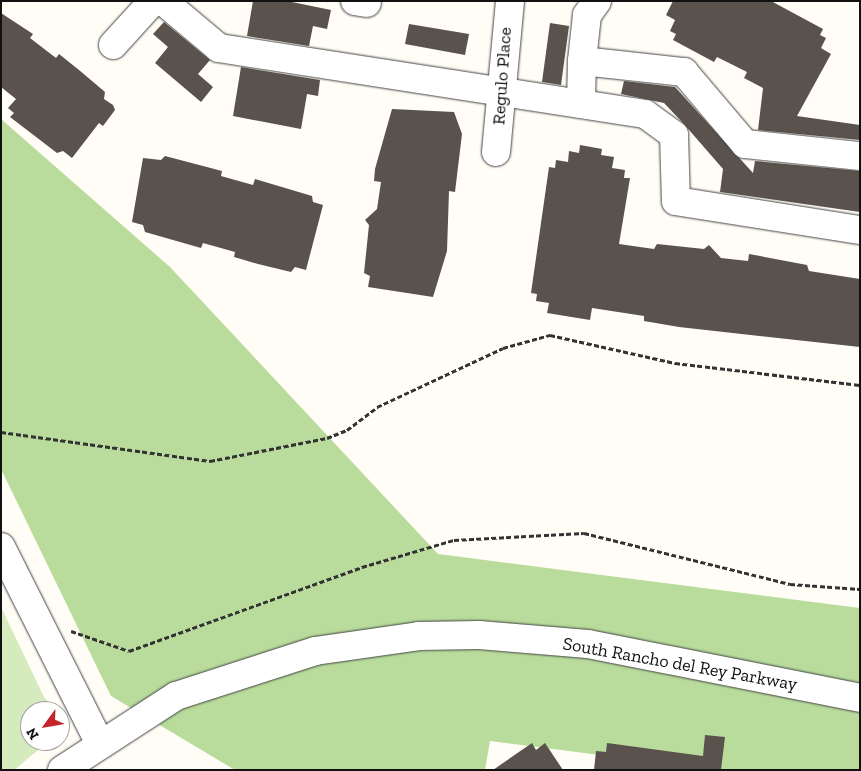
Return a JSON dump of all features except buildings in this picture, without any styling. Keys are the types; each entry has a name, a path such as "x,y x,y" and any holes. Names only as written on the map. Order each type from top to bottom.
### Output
{"street":[{"path":"113,45 153,1"},
{"path":"163,1 219,48 645,114 674,135 676,201 860,230"},
{"name":"Regulo Place","path":"496,152 504,92 510,1"},
{"path":"581,104 582,61 587,15 596,1"},
{"path":"582,61 684,72 745,144 860,156"},
{"path":"1,547 99,742"},
{"name":"South Rancho del Rey Parkway","path":"62,770 99,742 176,696 315,651 419,636 479,635 588,644 860,698"}],"path":[{"path":"1,432 210,461 327,438 347,430 377,407 503,348 550,335 675,363 860,385"},
{"path":"37,619 129,651 362,567 454,540 584,533 790,584 860,589"}],"green space":[{"path":"1,119 170,267 438,554 860,608 860,770 717,770 490,741 485,770 235,770 111,696 1,469"},
{"path":"1,607 44,697 48,701 20,701 20,751 37,751 14,770 1,770"}]}
